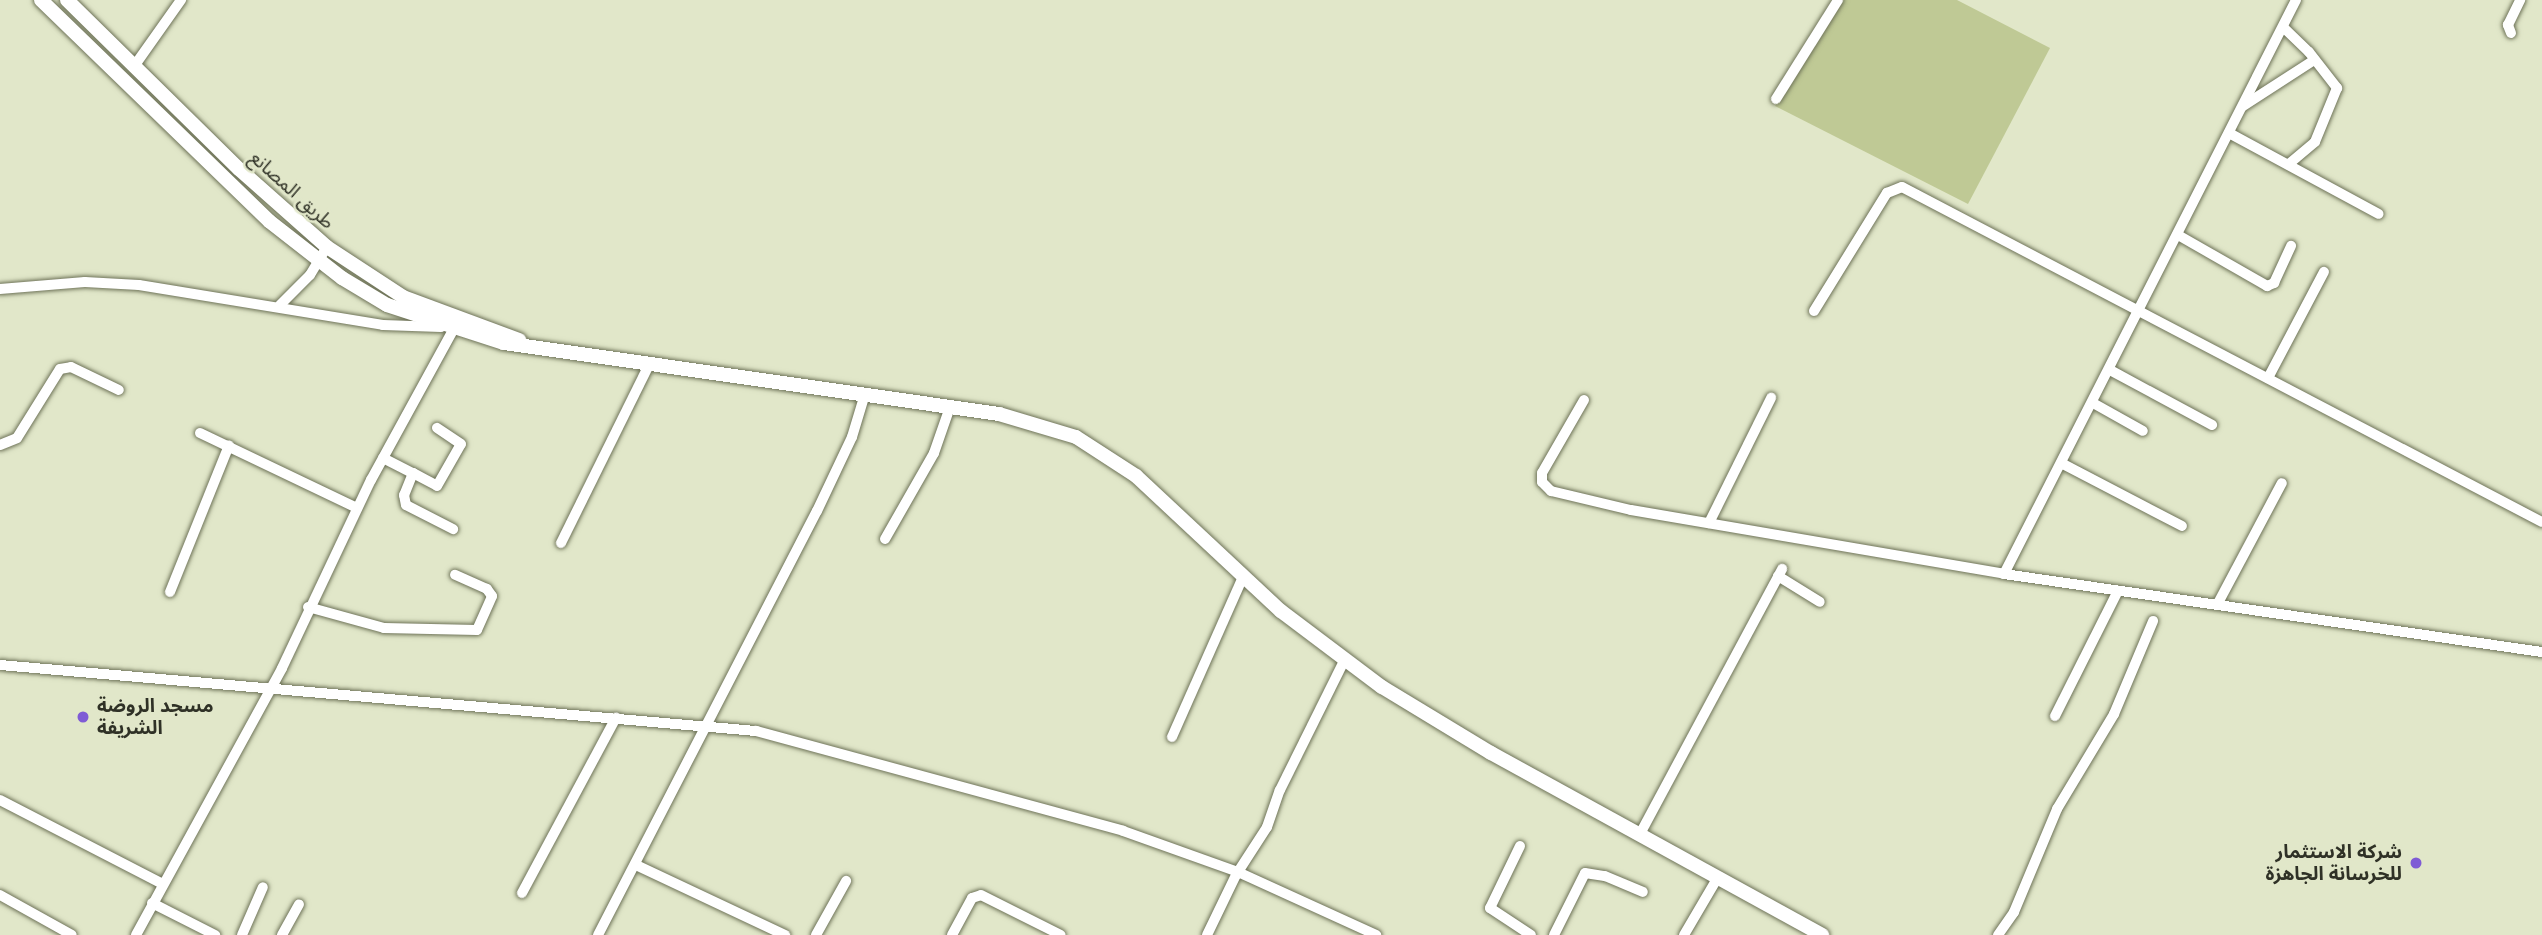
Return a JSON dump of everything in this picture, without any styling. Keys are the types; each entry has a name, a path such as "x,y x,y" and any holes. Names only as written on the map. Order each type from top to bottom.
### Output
{"main road":[{"name":"طريق المصانع","path":"41,0 243,198 319,261 387,305 447,328 533,346"},
{"name":"طريق المصانع","path":"67,0 327,247 403,297 533,346"},
{"path":"533,346 950,407 1046,425 1096,447 1163,500 1243,578 1344,661 1481,747 1822,935"}],"street":[{"path":"135,65 181,0"},
{"path":"1776,99 1838,0"},
{"path":"2004,574 2063,464 2138,309 2296,0"},
{"path":"2511,33 2508,26 2520,0"},
{"path":"2283,27 2331,76 2337,92 2315,142 2288,165"},
{"path":"2242,107 2314,60"},
{"path":"2229,133 2379,214"},
{"path":"1814,311 1887,193 1896,186 2138,309 2542,522"},
{"path":"2178,235 2267,286 2274,283 2291,246"},
{"path":"280,305 319,261 327,247"},
{"path":"2268,378 2324,272"},
{"path":"0,289 112,283 280,305 404,328 447,328 356,508 272,687 161,883 136,935"},
{"path":"561,543 650,363"},
{"path":"0,445 17,438 60,369 71,367 119,390"},
{"path":"2110,370 2212,425"},
{"path":"598,935 817,511 852,437 865,394"},
{"path":"1709,523 1771,398"},
{"path":"1584,400 1544,469 1545,487 1632,510 2004,574 2542,652"},
{"path":"2093,403 2143,430"},
{"path":"885,539 933,453 950,407"},
{"path":"383,458 437,486 461,444 437,428"},
{"path":"200,433 356,508"},
{"path":"170,592 229,445"},
{"path":"2063,464 2182,526"},
{"path":"413,473 404,495 406,505 453,529"},
{"path":"2217,605 2281,483"},
{"path":"1640,834 1780,573 1820,601"},
{"path":"308,607 384,628 477,630 492,596 487,589 455,575"},
{"path":"1172,737 1243,578"},
{"path":"2055,716 2118,591"},
{"path":"1998,935 2014,912 2057,809 2114,714 2153,621"},
{"path":"1207,935 1238,872 1266,827 1280,790 1344,661"},
{"path":"0,665 756,731 1124,831 1238,872 1376,935"},
{"path":"522,893 616,719"},
{"path":"0,800 161,883"},
{"path":"1520,846 1490,908 1531,935"},
{"path":"636,865 785,935"},
{"path":"1555,935 1585,873 1605,876 1643,892"},
{"path":"1684,935 1718,877"},
{"path":"816,935 846,881"},
{"path":"242,935 262,887"},
{"path":"0,895 72,935"},
{"path":"952,935 972,898 981,895 1061,935"},
{"path":"152,903 215,935"},
{"path":"282,935 299,904"}],"green space":[{"path":"1839,0 1957,0 2050,48 1968,204 1775,106"}],"place":[{"name":"مسجد الروضة الشريفة","path":"83,717"},
{"name":"شركة الاستثمار للخرسانة الجاهزة","path":"2416,863"}]}
